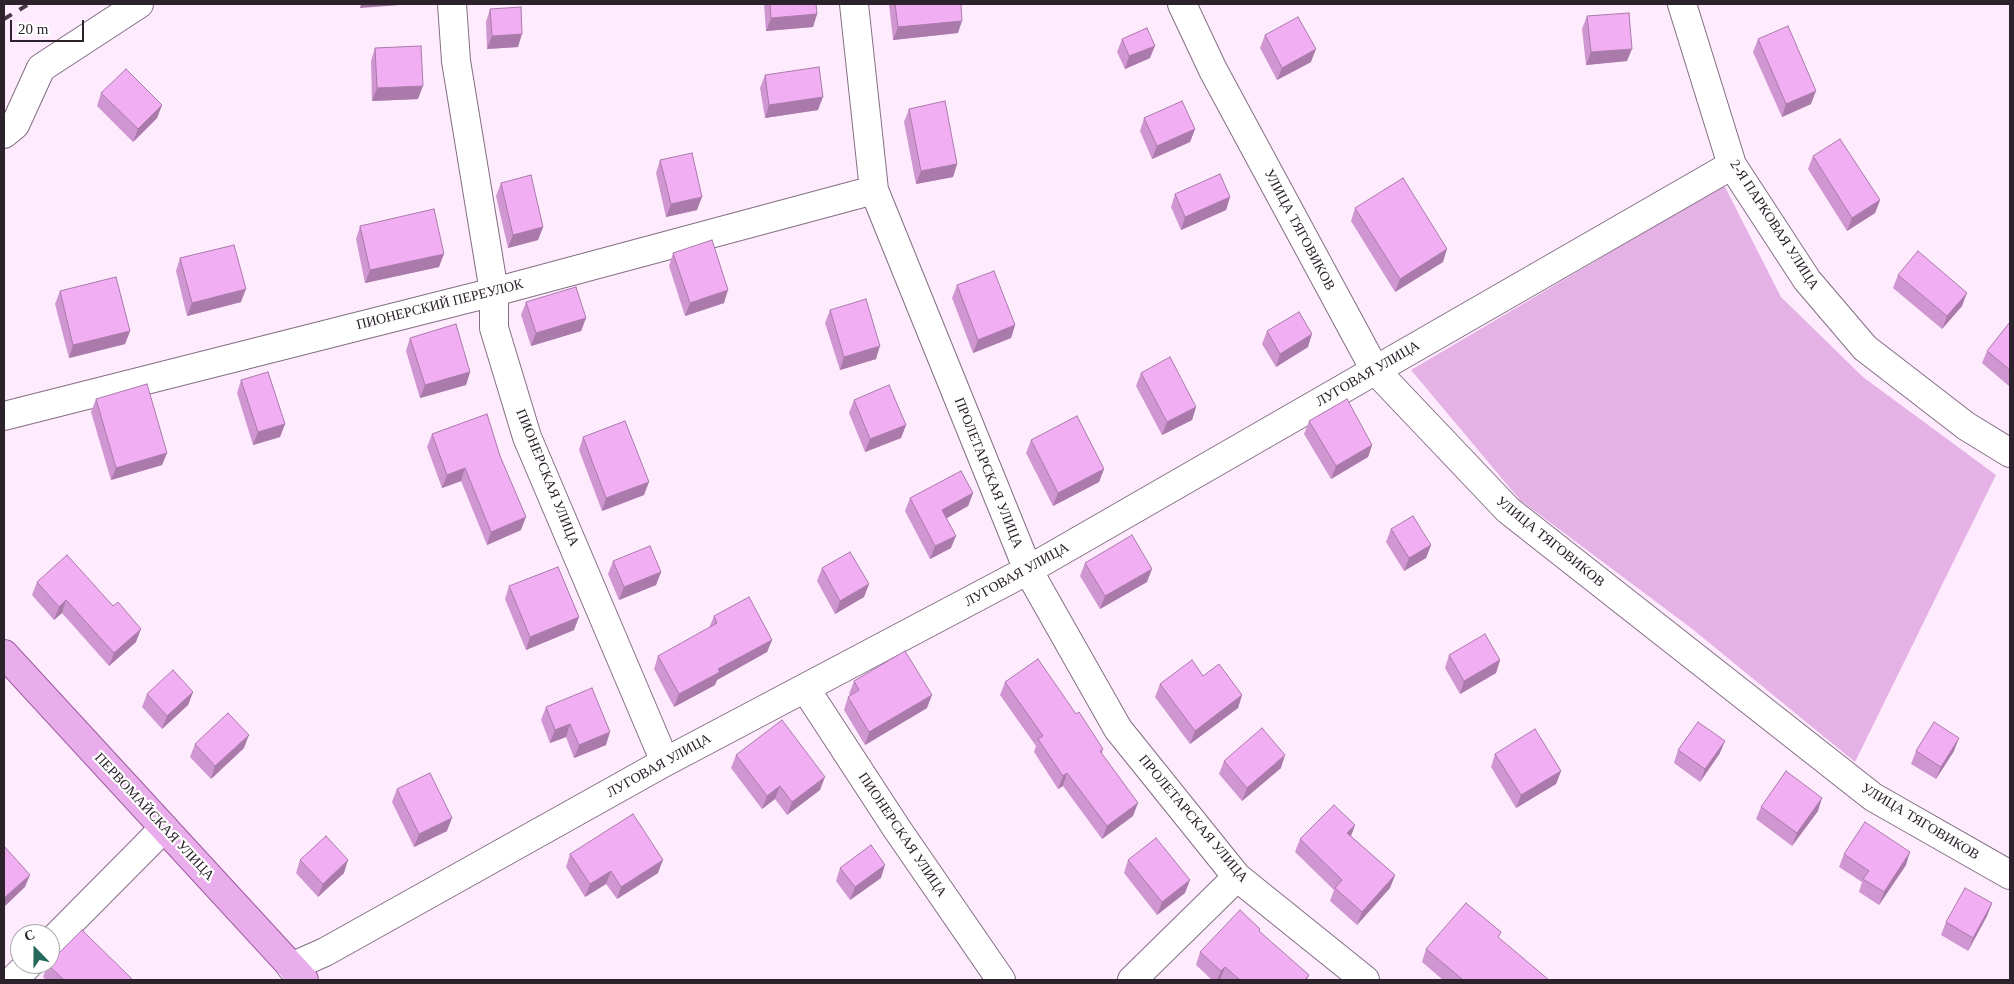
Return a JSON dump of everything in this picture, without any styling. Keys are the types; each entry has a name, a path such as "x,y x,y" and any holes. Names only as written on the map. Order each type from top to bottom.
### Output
{"main road":[{"name":"ПЕРВОМАЙСКАЯ УЛИЦА","path":"4,654 298,974"}],"street":[{"path":"4,134 15,126 41,68 139,4"},
{"name":"ПИОНЕРСКАЯ УЛИЦА","path":"452,4 456,61 494,292 494,328 527,437 665,762"},
{"name":"ПРОЛЕТАРСКАЯ УЛИЦА","path":"854,4 874,190 1028,570 1118,729 1237,877 1365,980"},
{"name":"УЛИЦА ТЯГОВИКОВ","path":"1182,4 1213,70 1375,370 1508,510 1873,797 2010,875"},
{"name":"2-Я ПАРКОВАЯ УЛИЦА","path":"1682,4 1732,165 1807,280 1865,348 1966,426 2010,453"},
{"name":"ЛУГОВАЯ УЛИЦА","path":"298,974 325,952 665,762 1028,570 1732,165"},
{"name":"ПИОНЕРСКИЙ ПЕРЕУЛОК","path":"4,416 494,292 874,190"},
{"name":"ПИОНЕРСКАЯ УЛИЦА","path":"805,688 897,829 1001,980"},
{"path":"60,934 164,828"},
{"path":"1132,980 1237,877"}],"shaded area":[{"path":"1724,185 1781,297 1863,377 1996,475 1855,762 1691,628 1520,500 1411,370"}],"building":[{"path":"770,4 816,4 817,14 771,18"},
{"path":"895,4 961,4 962,21 898,27"},
{"path":"521,7 522,34 492,36 490,9"},
{"path":"1629,13 1632,49 1591,52 1587,16"},
{"path":"1298,17 1316,49 1282,68 1265,35"},
{"path":"1788,26 1816,91 1786,104 1758,39"},
{"path":"1147,28 1155,46 1129,56 1122,39"},
{"path":"421,46 423,86 377,88 375,48"},
{"path":"819,67 823,97 769,105 765,75"},
{"path":"126,69 162,105 138,129 101,93"},
{"path":"945,101 957,164 921,171 909,109"},
{"path":"1182,101 1195,129 1157,146 1144,118"},
{"path":"1840,139 1880,200 1852,218 1813,156"},
{"path":"692,153 702,197 671,204 660,160"},
{"path":"1220,174 1230,197 1185,217 1175,194"},
{"path":"531,175 543,227 513,235 501,183"},
{"path":"1403,178 1447,249 1400,279 1355,208"},
{"path":"434,209 444,254 370,270 360,226"},
{"path":"712,240 728,290 690,303 673,253"},
{"path":"234,245 246,289 192,303 180,258"},
{"path":"1918,251 1967,293 1947,316 1898,275"},
{"path":"994,271 1015,325 978,340 957,285"},
{"path":"116,277 130,331 73,345 60,291"},
{"path":"576,287 586,318 536,333 526,302"},
{"path":"866,299 880,346 844,357 830,310"},
{"path":"1299,312 1312,334 1280,354 1267,331"},
{"path":"2010,322 2010,370 1987,351"},
{"path":"456,324 470,372 425,385 410,338"},
{"path":"1170,357 1196,407 1167,422 1141,373"},
{"path":"268,372 285,424 258,432 241,380"},
{"path":"147,384 167,453 116,468 96,399"},
{"path":"889,385 906,425 870,439 854,400"},
{"path":"1347,399 1372,445 1336,466 1309,421"},
{"path":"487,414 500,456 526,517 491,532 465,468 447,475 432,434"},
{"path":"1077,416 1104,469 1058,493 1031,440"},
{"path":"625,421 649,482 606,498 583,437"},
{"path":"961,471 973,493 942,510 956,536 935,546 910,498"},
{"path":"1413,516 1431,545 1409,558 1391,529"},
{"path":"1132,535 1152,569 1105,596 1085,563"},
{"path":"650,546 661,572 624,587 613,561"},
{"path":"850,552 869,584 840,601 822,568"},
{"path":"67,555 113,606 118,602 141,629 114,653 66,600 59,607 37,582"},
{"path":"558,567 579,617 530,637 509,586"},
{"path":"749,597 772,640 718,669 720,672 679,694 658,656 717,623 714,616"},
{"path":"1485,634 1500,660 1464,681 1449,655"},
{"path":"905,651 932,695 869,732 848,697 859,690 854,681"},
{"path":"1038,659 1076,714 1079,712 1103,749 1100,751 1138,803 1107,826 1067,773 1063,776 1038,739 1043,736 1005,682"},
{"path":"1192,660 1203,676 1219,664 1242,695 1195,731 1160,684"},
{"path":"173,670 193,692 167,716 147,694"},
{"path":"592,688 610,732 579,745 570,724 555,730 546,707"},
{"path":"228,713 249,735 215,766 195,744"},
{"path":"782,720 825,777 792,802 780,786 767,796 736,755"},
{"path":"1698,722 1725,741 1705,769 1678,750"},
{"path":"1934,722 1959,738 1941,767 1916,751"},
{"path":"1262,728 1285,755 1247,788 1224,761"},
{"path":"1535,729 1561,771 1521,795 1495,754"},
{"path":"1786,771 1822,798 1797,833 1761,807"},
{"path":"430,773 452,818 419,834 397,789"},
{"path":"1334,805 1355,825 1347,833 1395,875 1362,912 1335,888 1342,880 1300,839"},
{"path":"633,814 663,860 621,887 611,871 590,884 570,854"},
{"path":"1865,822 1910,852 1884,892 1863,879 1869,871 1844,854"},
{"path":"326,836 348,860 323,884 300,860"},
{"path":"1156,838 1190,880 1162,902 1128,860"},
{"path":"871,845 885,865 855,887 840,868"},
{"path":"4,846 30,875 4,898"},
{"path":"1965,888 1992,903 1973,938 1946,922"},
{"path":"1466,903 1501,932 1498,937 1549,980 1463,980 1426,949"},
{"path":"1240,910 1260,929 1259,931 1309,975 1305,980 1240,980 1225,967 1221,971 1200,952"},
{"path":"82,930 133,980 64,980 58,974 60,974 60,952"}],"railway":[{"path":"4,19 29,4"}]}
